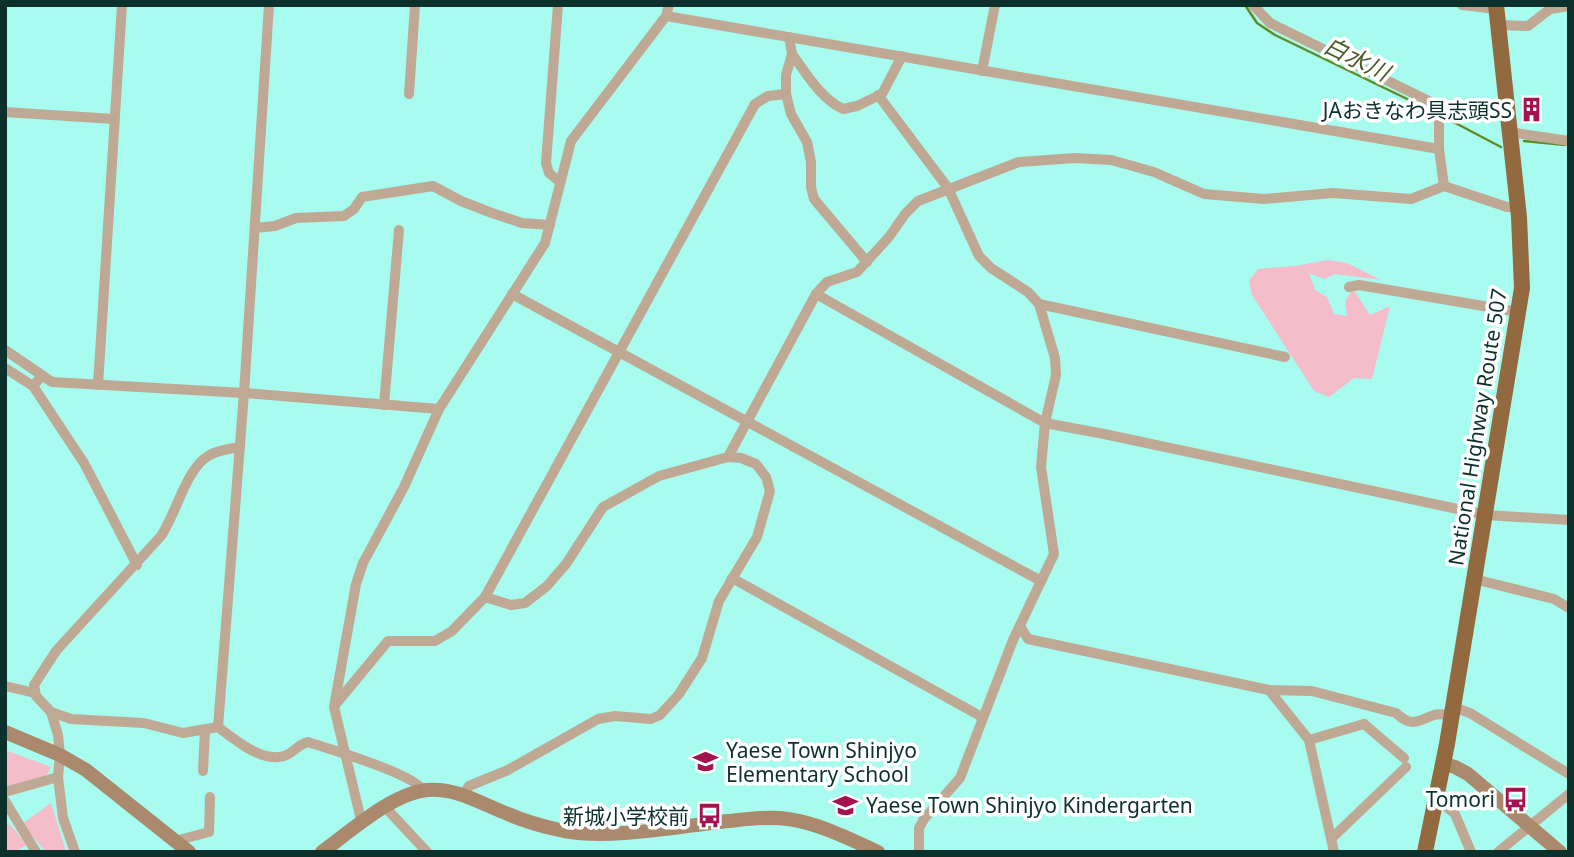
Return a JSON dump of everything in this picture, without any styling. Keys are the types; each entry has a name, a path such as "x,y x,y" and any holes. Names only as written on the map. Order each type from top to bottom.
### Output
{"highway":[{"name":"National Highway Route 507","path":"1425,852 1444,764 1520,312 1522,273 1518,207 1497,13"}],"main road":[{"path":"5,732 60,755 86,770 189,852"},
{"path":"1444,764 1468,774 1561,852"},
{"path":"321,852 401,798 424,790 436,790 463,795 511,816 567,831 607,834 752,819 788,819 814,826 878,852"}],"street":[{"path":"97,385 122,5"},
{"path":"218,727 244,393 269,5"},
{"path":"409,94 415,5"},
{"path":"558,5 546,163 549,173 560,183"},
{"path":"362,824 334,706 356,584 363,563 404,487 439,409 545,243 571,141 666,16 669,5"},
{"path":"982,71 995,5"},
{"path":"1253,5 1270,23 1439,106 1439,149 1444,186"},
{"path":"1462,5 1497,13 1528,26 1550,9 1569,6"},
{"path":"666,16 1439,149"},
{"path":"789,37 792,54 786,75 786,94 791,114 807,142 814,200 867,262"},
{"path":"792,54 815,85 839,107 849,109 882,93 902,56"},
{"path":"334,706 388,641 435,641 452,631 485,597 755,104 768,96 786,94"},
{"path":"878,95 948,188 979,256 991,268 1028,292 1039,304 1056,366 1045,424 1041,467 1054,554 1020,626 960,778 919,828 919,852"},
{"path":"5,111 114,119"},
{"path":"1509,132 1569,141"},
{"path":"728,457 816,294 827,282 857,272 890,237 912,205 948,188 1019,162 1075,158 1111,160 1154,172 1205,194 1264,199 1333,193 1411,199 1444,186 1518,207"},
{"path":"255,228 275,226 296,218 344,216 354,209 362,197 433,186 461,201 512,220 550,225"},
{"path":"384,405 399,230"},
{"path":"1349,287 1359,285 1520,312"},
{"path":"512,294 620,350 1041,581"},
{"path":"816,294 1045,424 1486,514 1569,520"},
{"path":"1039,304 1285,357"},
{"path":"5,351 52,382 244,393 439,409"},
{"path":"5,368 33,386 84,463 137,565"},
{"path":"33,386 41,377"},
{"path":"75,852 63,818 58,777 58,735 51,712 35,693 34,685 55,651 137,565 171,522 199,464 218,452 240,447"},
{"path":"463,795 469,786 508,770 598,719 615,716 651,719 660,715 678,694 702,657 719,601 757,537 770,491 766,477 756,464 741,458 728,457 659,476 603,507 566,564 547,586 525,603 511,605 485,597"},
{"path":"732,578 982,717"},
{"path":"1474,579 1554,599 1569,608"},
{"path":"1020,626 1028,639 1269,690 1312,691 1396,713 1404,721 1416,723 1436,714 1453,711 1470,713 1569,774"},
{"path":"5,686 35,693"},
{"path":"1269,690 1309,740 1334,852"},
{"path":"1331,839 1405,762 1364,724 1364,704"},
{"path":"51,712 71,719 144,723 183,733 218,727 244,746 273,757 287,756 302,743 308,742 420,784 424,790"},
{"path":"1309,740 1364,724"},
{"path":"203,771 205,729"},
{"path":"5,792 58,777"},
{"path":"1498,852 1569,794"},
{"path":"175,841 209,832 210,797"},
{"path":"1437,799 1455,814 1471,852"},
{"path":"5,801 36,852"},
{"path":"385,807 427,852"},
{"path":"1561,852 1569,846"}],"shaded area":[{"path":"1327,260 1347,263 1381,280 1335,274 1324,279 1309,273 1315,290 1327,297 1334,314 1347,316 1345,301 1353,289 1370,315 1390,306 1372,379 1354,378 1329,397 1314,391 1252,295 1249,281 1258,269"},
{"path":"5,750 51,767 47,775 5,787"},
{"path":"51,803 66,852 46,852 22,824"},
{"path":"8,822 27,845 14,852 5,852 5,827"}],"waterway":[{"name":"白水川","path":"1245,5 1257,23 1275,35 1436,113"},
{"name":"白水川","path":"1442,116 1501,147"},
{"name":"白水川","path":"1524,141 1565,145"}],"place":[{"name":"JAおきなわ具志頭SS","path":"1532,110"},
{"name":"Yaese Town Shinjyo Elementary School","path":"706,762"},
{"name":"Tomori","path":"1515,799"},
{"name":"Yaese Town Shinjyo Kindergarten","path":"846,805"},
{"name":"新城小学校前","path":"709,816"}]}
